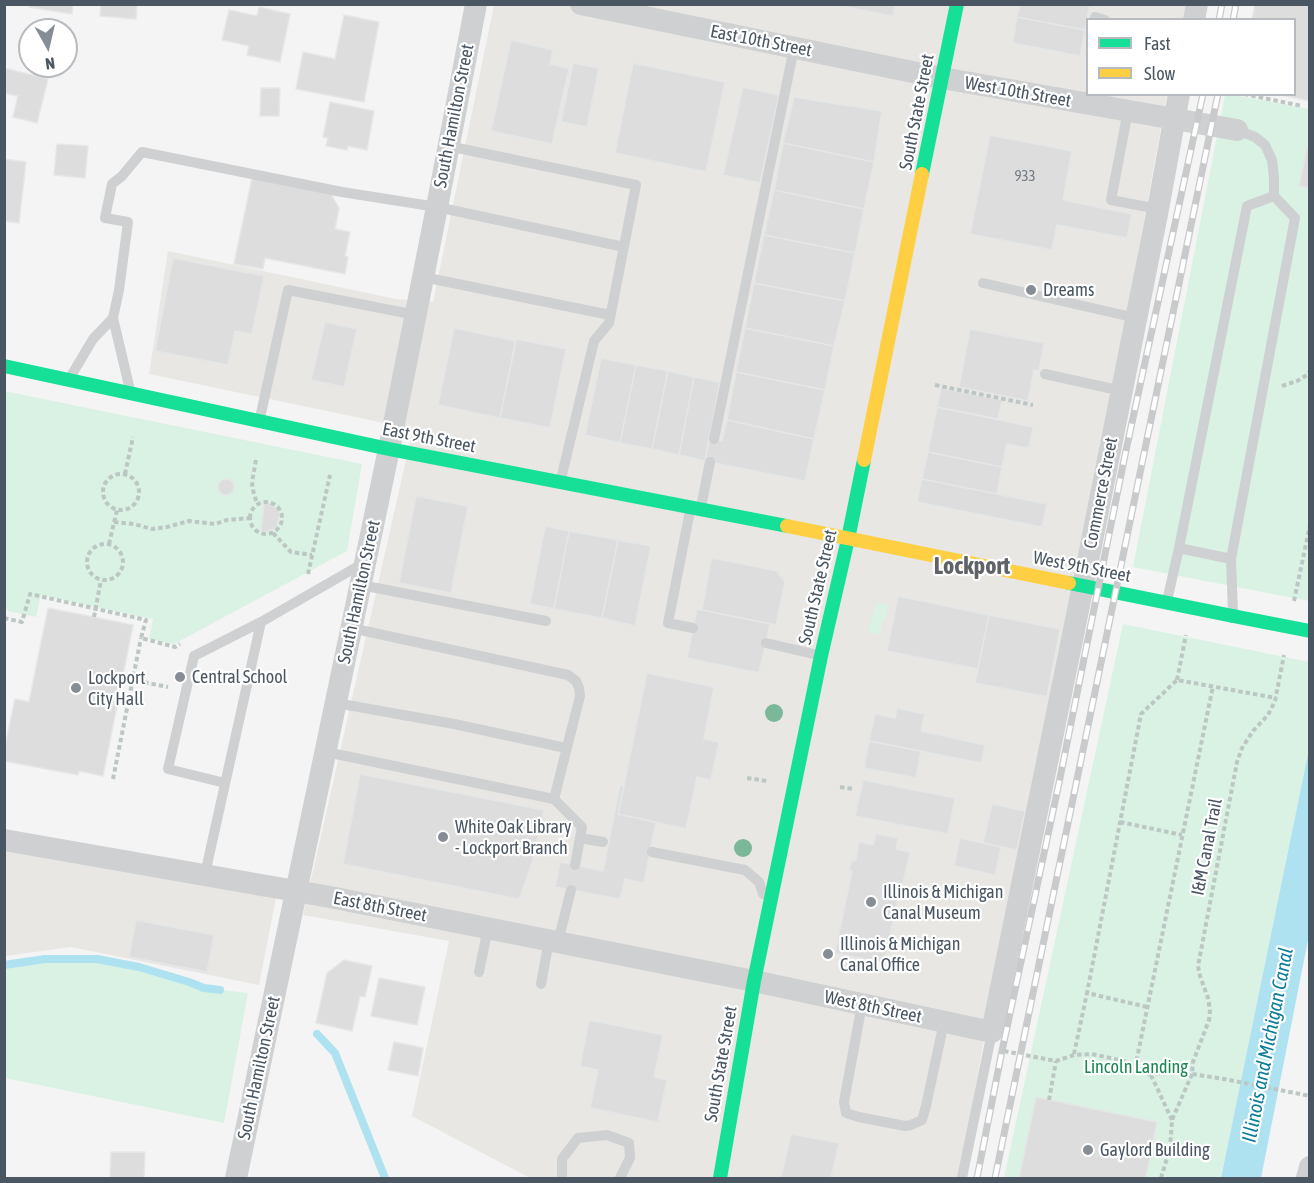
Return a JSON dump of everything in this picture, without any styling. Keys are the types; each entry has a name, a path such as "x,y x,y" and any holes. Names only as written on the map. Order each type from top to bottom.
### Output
{"main road":[{"name":"South State Street","path":"720,1179 754,981 821,656 848,539 957,4"},
{"name":"East 9th Street","path":"4,366 389,449 848,539"},
{"name":"West 9th Street","path":"848,539 1310,632"}],"street":[{"name":"South Hamilton Street","path":"236,1179 389,449 476,4"},
{"name":"East 10th Street","path":"581,4 942,78"},
{"name":"West 10th Street","path":"942,78 1237,129"},
{"name":"Commerce Street","path":"994,1041 1179,96"},
{"name":"East 8th Street","path":"4,840 297,891 754,981"},
{"name":"West 8th Street","path":"754,981 944,1022 994,1041"},
{"path":"1307,1179 1310,1167"}],"lane":[{"path":"714,439 794,48"},
{"path":"1128,111 1111,200 1158,209"},
{"path":"1233,616 1231,559 1295,218 1274,196 1272,160 1265,145 1255,137 1237,129"},
{"path":"448,146 636,185 609,322 594,341 561,483"},
{"path":"131,394 112,318 119,290 128,222 105,218 112,184 122,176 142,152 342,192 437,207 624,247"},
{"path":"1167,603 1247,206 1274,196"},
{"path":"423,277 610,315"},
{"path":"983,283 1136,318"},
{"path":"259,421 288,291 416,315"},
{"path":"69,379 93,339 112,318"},
{"path":"1045,374 1122,391"},
{"path":"693,628 668,623 710,462"},
{"path":"1179,549 1231,559"},
{"path":"225,783 168,769 194,656 261,622 365,562"},
{"path":"361,585 546,621"},
{"path":"205,874 261,622"},
{"path":"351,628 568,675 576,681 580,696 554,799"},
{"path":"766,643 821,656"},
{"path":"336,703 566,747"},
{"path":"326,752 554,799 582,827 575,865"},
{"path":"580,838 603,842"},
{"path":"652,852 745,870 759,882 765,898 767,918"},
{"path":"541,984 571,890"},
{"path":"479,972 488,928"},
{"path":"862,1004 844,1102 846,1113 859,1117 905,1126 922,1120 927,1106 944,1022"},
{"path":"962,1179 994,1041"},
{"path":"562,1179 562,1159 578,1138 607,1135 629,1143 630,1158 620,1179"}],"path":[{"path":"1254,96 1302,106"},
{"path":"1261,394 1297,381 1310,371"},
{"path":"935,385 1033,405"},
{"path":"125,474 133,437"},
{"path":"256,460 252,482 257,504"},
{"path":"125,474 138,483 140,495 134,506 117,510 106,503 104,485 111,476 125,474"},
{"path":"308,574 330,475"},
{"path":"267,501 280,509 283,520 278,529 263,533 258,532 251,524 250,518 257,504 267,501"},
{"path":"109,544 117,510"},
{"path":"114,522 152,529 189,521 215,524 227,520 250,518"},
{"path":"1294,603 1310,525"},
{"path":"273,532 291,552 312,555"},
{"path":"109,544 119,550 124,561 123,567 112,580 101,580 90,574 87,562 92,550 97,546 109,544"},
{"path":"94,618 101,580"},
{"path":"4,618 22,622 30,594 146,620 113,779"},
{"path":"1074,1055 1141,714 1177,680 1186,635"},
{"path":"141,638 175,647 185,641"},
{"name":"I&M Canal Trail","path":"1161,1179 1170,1148 1172,1120 1192,1074 1193,1062 1209,1020 1208,998 1198,966 1237,762 1242,748 1268,715 1275,701 1284,653"},
{"path":"122,678 166,687"},
{"path":"1177,680 1276,698"},
{"path":"1135,1068 1213,686"},
{"path":"747,778 768,781"},
{"path":"840,787 853,789"},
{"path":"1120,822 1182,835"},
{"path":"1087,993 1147,1007"},
{"path":"994,1041 1056,1061 1074,1055 1092,1054 1124,1061 1151,1075 1192,1074 1310,1096"},
{"path":"1049,1100 1056,1061"},
{"path":"1151,1075 1172,1120"}],"shaded area":[{"path":"494,5 1186,5 1183,18 1086,18 1086,96 1167,96 1083,554 987,1024 959,1178 528,1178 412,1116 449,941 303,915 413,429 149,374 168,251 396,299 433,302"},
{"path":"4,850 276,898 259,985 71,947 5,956"}],"green space":[{"path":"1225,96 1239,96 1309,109 1309,601 1133,567"},
{"path":"4,391 362,464 347,551 174,644 149,639 153,619 41,595 36,617 8,611 4,606"},
{"path":"877,602 888,605 880,634 868,632"},
{"name":"Lincoln Landing","path":"1123,624 1309,662 1309,749 1221,1178 1004,1178"},
{"path":"45,959 97,959 140,967 204,988 248,993 224,1123 5,1078 5,965"}],"water":[{"name":"Illinois and Michigan Canal","path":"1309,749 1309,935 1261,1178 1221,1178"}],"building":[{"path":"29,4 73,4 72,14 29,7"},
{"path":"101,4 137,4 136,19 100,16"},
{"path":"830,4 895,4 893,16"},
{"path":"1020,4 1090,4 1085,30 1017,17"},
{"path":"1255,4 1310,4 1310,101 1286,96 1296,96 1296,18 1252,18"},
{"path":"259,7 290,14 280,62 247,55 249,46 222,40 229,10 257,16"},
{"path":"344,15 379,22 364,102 296,89 303,52 335,59"},
{"path":"1017,17 1085,30 1080,56 1013,43"},
{"path":"511,40 553,50 550,64 569,69 552,144 491,131"},
{"path":"573,63 599,68 587,127 561,122"},
{"path":"633,63 725,82 706,172 615,153"},
{"path":"4,68 18,72 18,78 48,79 37,123 13,117 18,96 4,93"},
{"path":"743,87 779,95 760,183 723,175"},
{"path":"261,88 280,88 279,116 260,116"},
{"path":"794,97 882,111 874,162 783,143"},
{"path":"330,102 374,111 367,150 348,146 347,150 326,146 328,138 323,137"},
{"path":"990,135 1072,151 1063,200 1132,214 1127,238 1057,225 1052,250 970,234"},
{"path":"783,143 874,162 864,209 774,190"},
{"path":"57,144 88,146 85,178 54,175"},
{"path":"1307,148 1310,149 1310,188 1299,186"},
{"path":"4,159 26,162 19,223 4,221"},
{"path":"252,178 331,194 339,208 335,229 350,232 345,256 348,257 345,274 265,258 263,269 234,264"},
{"path":"774,190 864,209 855,253 764,235"},
{"path":"764,235 855,253 845,301 754,283"},
{"path":"173,258 264,276 252,334 235,331 228,365 155,351"},
{"path":"754,283 845,301 834,346 745,328"},
{"path":"325,322 357,329 344,387 311,380"},
{"path":"454,328 516,341 500,418 438,405"},
{"path":"745,328 834,346 825,390 736,372"},
{"path":"970,329 1044,343 1039,371 1034,370 1028,401 959,387"},
{"path":"516,339 566,349 550,428 500,418"},
{"path":"601,358 636,365 620,443 585,435"},
{"path":"636,365 668,371 652,449 620,443"},
{"path":"668,371 694,377 679,455 652,449"},
{"path":"736,372 825,390 814,439 727,420"},
{"path":"694,377 720,382 705,461 679,455"},
{"path":"941,388 1002,400 998,419 937,407"},
{"path":"937,407 1033,427 1029,448 1007,444 1002,467 928,452"},
{"path":"727,420 814,439 805,481 705,461 709,438 722,441"},
{"path":"928,452 1002,467 997,494 922,479"},
{"path":"223,479 229,479 234,487 232,493 223,495 218,490 218,484"},
{"path":"922,479 1047,504 1042,527 917,502"},
{"path":"416,496 468,506 451,593 399,583"},
{"path":"268,502 280,512 277,528 264,532 261,531 264,504"},
{"path":"545,526 569,531 554,609 530,604"},
{"path":"569,531 618,540 602,618 554,609"},
{"path":"618,540 651,546 635,626 602,618"},
{"path":"713,558 777,571 785,582 776,625 702,610"},
{"path":"898,596 989,615 978,669 887,651"},
{"name":"Lockport City Hall","path":"48,608 133,625 103,776 79,771 78,775 4,761 15,699 29,702"},
{"path":"697,609 770,624 759,673 687,658"},
{"path":"989,615 1060,629 1047,697 975,683"},
{"path":"647,673 714,687 704,739 719,742 711,780 697,777 686,829 618,814"},
{"path":"897,708 925,714 921,731 985,745 981,763 869,741 875,714 895,718"},
{"path":"869,741 921,751 916,778 864,768"},
{"name":"White Oak Library - Lockport Branch","path":"360,774 544,810 532,863 519,899 343,864"},
{"path":"863,780 955,798 948,834 855,816"},
{"path":"620,785 624,786 618,814 656,822 644,883 625,879 620,899 555,887 560,862 603,871"},
{"path":"992,804 1025,811 1017,850 983,843"},
{"path":"876,834 898,838 896,849 910,852 884,963 835,953 852,871 849,870 852,860 856,860 859,842 873,845"},
{"path":"960,838 1001,847 995,875 954,866"},
{"path":"136,920 214,935 207,972 129,957"},
{"path":"344,960 372,966 365,997 360,996 352,1031 316,1023 327,973"},
{"path":"379,978 425,987 417,1025 371,1016"},
{"path":"589,1020 663,1035 654,1077 667,1080 658,1122 590,1108 598,1070 580,1066"},
{"path":"394,1042 423,1048 418,1076 388,1070"},
{"name":"Gaylord Building","path":"1036,1097 1157,1122 1146,1178 1019,1178"},
{"path":"791,1134 839,1143 831,1178 781,1178"},
{"path":"111,1152 145,1152 144,1178 110,1178"}],"waterway":[{"path":"4,965 45,959 97,959 139,967 204,988 220,990"},
{"path":"317,1034 335,1053 385,1178"}],"railway":[{"path":"1219,18 1222,4"},
{"path":"1233,18 1236,4"},
{"path":"977,1178 1125,455 1203,96"},
{"path":"995,1178 1218,96"}],"traffic: fast":[{"path":"922,174 957,4"},
{"path":"4,366 389,449 787,526"},
{"path":"720,1178 754,981 864,460"},
{"path":"1069,583 1233,616"},
{"path":"1233,616 1310,631"}],"traffic: slow":[{"path":"864,460 922,174"},
{"path":"787,526 1069,583"}],"place":[{"name":"Dreams","path":"1031,290"},
{"name":"Central School","path":"180,677"},
{"name":"Lockport City Hall","path":"76,688"},
{"name":"White Oak Library - Lockport Branch","path":"443,837"},
{"name":"Illinois & Michigan Canal Museum","path":"871,902"},
{"name":"Illinois & Michigan Canal Office","path":"828,954"},
{"name":"Gaylord Building","path":"1088,1150"}],"district":[{"name":"Lockport","path":"972,566"}]}
